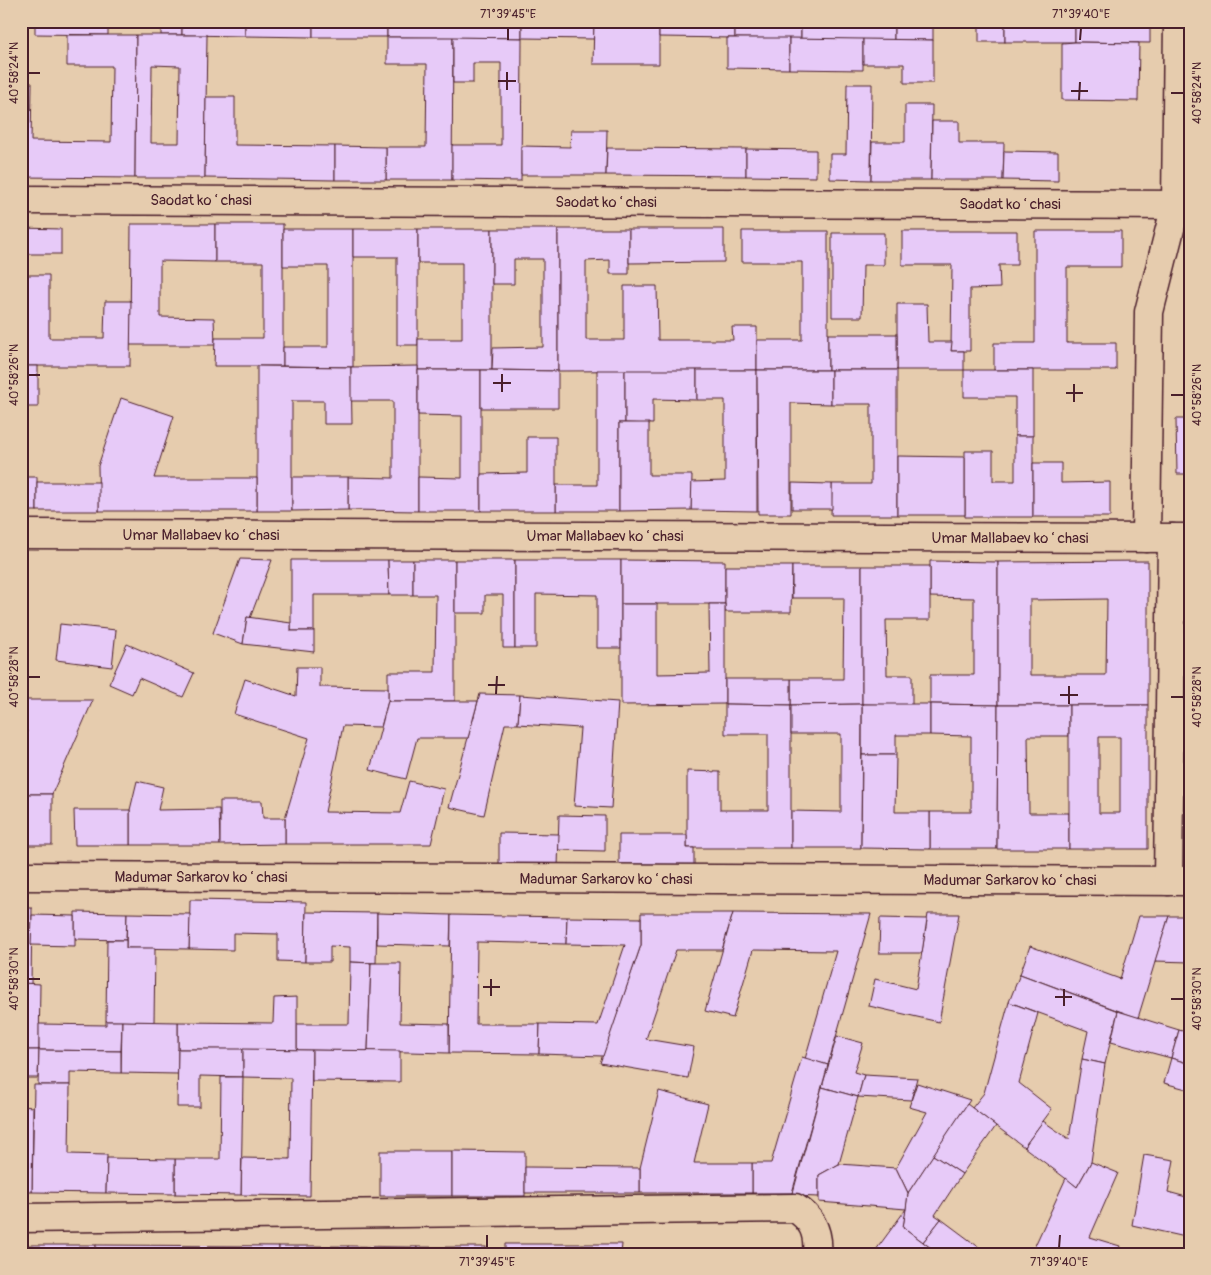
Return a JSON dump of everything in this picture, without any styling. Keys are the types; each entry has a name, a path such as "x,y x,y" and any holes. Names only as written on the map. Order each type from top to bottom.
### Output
{"street":[{"path":"1178,21 1183,205 1150,312 1169,538 1179,881"},
{"name":"Saodat koʻchasi","path":"21,200 1183,205"},
{"name":"Umar Mallabaev koʻchasi","path":"21,534 1169,538"},
{"name":"Madumar Sarkarov koʻchasi","path":"21,876 1179,881"},
{"path":"21,1218 795,1208 814,1224 818,1242 816,1254"}],"building":[{"path":"35,21 108,21 108,35 35,34"},
{"path":"161,21 182,21 182,35 161,35"},
{"path":"182,21 245,21 245,36 182,35"},
{"path":"245,21 313,21 313,37 245,36"},
{"path":"313,21 387,21 387,37 313,37"},
{"path":"387,21 522,21 522,38 387,37"},
{"path":"522,21 594,21 594,39 522,38"},
{"path":"594,21 659,21 659,64 593,64"},
{"path":"659,21 735,21 735,38 659,37"},
{"path":"735,21 801,21 801,39 735,38"},
{"path":"801,21 894,21 894,40 801,39"},
{"path":"894,21 933,21 933,40 894,40"},
{"path":"979,21 1005,21 1005,42 979,42"},
{"path":"1005,21 1075,21 1075,42 1005,42"},
{"path":"1075,21 1150,21 1150,43 1075,42"},
{"path":"67,35 136,35 135,178 21,177 21,83 32,83 31,141 111,142 112,66 67,66"},
{"path":"136,35 207,35 205,178 135,178","holes":["152,65 180,66 179,143 151,143"]},
{"path":"387,37 453,37 452,180 386,180 386,147 426,147 427,64 387,64"},
{"path":"453,37 522,38 521,181 452,180 452,145 501,145 501,63 473,63 473,83 453,83"},
{"path":"727,38 789,38 789,69 727,68"},
{"path":"789,38 863,39 863,70 789,69"},
{"path":"863,39 933,40 933,83 904,83 904,64 863,64"},
{"path":"1062,43 1139,43 1138,101 1062,100"},
{"path":"847,84 872,84 871,180 830,179 830,154 846,154"},
{"path":"206,97 235,97 235,145 335,146 335,180 205,178"},
{"path":"905,105 932,105 931,180 871,180 872,142 905,142"},
{"path":"932,121 959,121 959,143 1004,143 1003,180 931,180"},
{"path":"571,130 607,130 606,175 521,175 521,146 570,147"},
{"path":"335,146 386,147 386,180 335,180"},
{"path":"607,148 746,149 746,176 606,175"},
{"path":"746,149 816,150 816,177 746,176"},
{"path":"1004,151 1058,152 1058,181 1003,180"},
{"path":"131,224 215,224 215,262 160,261 160,317 214,318 215,345 130,345"},
{"path":"215,224 283,224 283,366 214,366 215,338 263,338 263,262 215,262"},
{"path":"21,228 61,229 61,254 21,254"},
{"path":"283,229 353,229 353,367 283,366 283,347 328,347 328,266 283,266"},
{"path":"353,229 418,229 418,345 397,345 397,257 353,257"},
{"path":"418,229 492,229 492,370 418,370 418,339 462,339 462,263 418,263"},
{"path":"492,229 558,229 558,371 492,370 493,348 543,347 543,259 514,259 514,284 492,284"},
{"path":"558,229 629,229 629,274 610,274 610,260 586,261 586,340 624,340 624,286 657,286 658,340 733,340 732,327 757,327 757,370 558,371"},
{"path":"629,229 724,229 724,262 629,263"},
{"path":"742,231 828,231 828,370 757,370 757,340 802,340 802,262 742,262"},
{"path":"902,231 1017,231 1017,265 999,265 1000,288 970,289 970,351 951,351 952,265 902,265"},
{"path":"1035,231 1121,231 1121,267 1067,267 1067,343 1116,343 1116,370 994,370 994,343 1035,343"},
{"path":"832,233 884,233 884,265 863,265 862,317 832,317"},
{"path":"21,275 49,275 49,338 104,338 105,301 131,301 130,366 21,366"},
{"path":"897,304 927,304 928,342 952,342 951,351 964,351 964,370 897,370"},
{"path":"828,334 897,334 897,370 828,370"},
{"path":"21,366 38,366 38,407 21,407"},
{"path":"257,366 351,367 352,424 324,424 324,401 292,401 292,511 257,511"},
{"path":"418,366 418,511 348,510 348,477 393,478 393,401 351,401 351,367"},
{"path":"418,370 481,370 481,511 418,511 418,477 462,478 462,416 418,415"},
{"path":"481,370 558,371 558,408 481,408"},
{"path":"597,370 625,370 625,423 619,423 619,511 556,511 556,485 597,485"},
{"path":"625,370 697,370 697,400 653,399 653,424 625,423"},
{"path":"697,370 757,370 757,511 691,510 691,482 725,481 725,400 697,400"},
{"path":"757,370 831,370 831,404 791,403 791,514 758,514"},
{"path":"831,370 897,370 897,515 831,515 832,484 871,484 871,404 831,404"},
{"path":"964,370 1033,370 1033,436 1015,436 1015,397 964,397"},
{"path":"121,398 174,416 154,478 257,478 257,511 99,511 98,466"},
{"path":"1176,419 1190,419 1190,474 1177,474"},
{"path":"619,423 649,423 649,475 692,475 691,510 619,511"},
{"path":"1015,436 1033,436 1033,517 965,517 965,451 993,451 993,481 1015,481"},
{"path":"527,437 556,437 556,511 481,511 481,474 527,473"},
{"path":"897,456 965,457 965,515 897,515"},
{"path":"1033,463 1061,463 1061,483 1110,482 1110,517 1033,517"},
{"path":"21,477 37,477 37,511 21,511"},
{"path":"292,477 348,477 348,510 292,511"},
{"path":"37,482 99,482 99,511 37,511"},
{"path":"792,483 832,484 832,509 792,509"},
{"path":"240,559 272,560 250,618 247,617 243,644 213,633"},
{"path":"291,560 388,560 389,595 314,595 314,631 291,631"},
{"path":"388,560 413,560 413,595 389,595"},
{"path":"413,560 455,560 455,701 388,701 388,672 435,672 436,595 413,595"},
{"path":"455,560 515,560 515,648 503,648 503,595 485,595 485,613 455,613"},
{"path":"515,560 621,560 621,648 597,648 597,595 536,594 536,648 515,648"},
{"path":"621,560 725,561 725,604 621,604"},
{"path":"930,561 998,562 998,705 930,704 930,675 974,675 974,598 930,597"},
{"path":"1148,561 1148,705 998,705 998,562","holes":["1107,599 1106,675 1030,675 1030,600"]},
{"path":"725,566 792,566 791,612 725,612"},
{"path":"792,566 862,566 862,704 791,705 791,679 843,679 844,598 792,598"},
{"path":"862,566 930,566 930,620 886,620 887,675 912,675 912,705 862,704"},
{"path":"621,604 657,604 657,674 710,673 709,604 725,604 725,704 621,705"},
{"path":"247,617 291,623 291,631 314,631 314,652 243,644"},
{"path":"60,624 116,630 112,667 56,660"},
{"path":"127,644 194,673 183,697 139,678 132,694 109,684"},
{"path":"297,667 320,667 320,687 388,688 388,701 381,727 343,726 325,812 400,813 409,781 444,789 431,844 285,844 285,818 309,738 234,714 245,679 296,696"},
{"path":"725,679 791,679 791,705 725,704"},
{"path":"480,694 520,695 518,724 505,724 484,815 449,807"},
{"path":"520,695 618,702 611,808 574,806 580,728 518,724"},
{"path":"21,700 93,700 52,794 27,794 27,731 21,731"},
{"path":"388,701 478,701 468,738 417,738 406,779 370,770"},
{"path":"725,704 791,705 791,848 687,848 687,771 720,772 720,810 768,810 768,734 725,734"},
{"path":"862,704 930,704 930,735 896,735 896,755 862,755"},
{"path":"862,704 861,848 791,848 791,811 841,812 841,734 791,734 791,705"},
{"path":"930,704 998,705 997,849 930,849 930,812 971,812 971,736 930,735"},
{"path":"998,705 1069,705 1069,736 1028,736 1029,813 1069,813 1069,849 997,849"},
{"path":"1069,705 1148,705 1148,849 1069,849","holes":["1099,737 1120,737 1120,813 1099,813"]},
{"path":"862,755 896,755 895,812 930,812 930,849 861,848"},
{"path":"137,781 163,787 158,810 219,809 220,845 130,845 130,810"},
{"path":"21,794 52,794 52,845 21,845"},
{"path":"220,801 262,801 263,818 285,818 285,844 220,845"},
{"path":"74,810 130,810 130,845 75,845"},
{"path":"559,815 605,816 605,851 558,850"},
{"path":"499,833 559,834 558,867 499,866"},
{"path":"619,835 687,835 687,848 694,848 694,867 619,867"},
{"path":"190,900 306,902 305,962 278,961 278,934 233,933 233,950 189,949"},
{"path":"21,908 32,908 31,984 21,983"},
{"path":"75,912 127,913 126,940 75,939"},
{"path":"306,912 377,913 376,963 350,962 350,947 330,946 330,962 305,962"},
{"path":"127,913 190,914 189,949 126,948"},
{"path":"377,913 451,915 450,946 377,944"},
{"path":"641,913 733,913 722,950 676,950 646,1039 694,1047 688,1078 600,1063 641,945"},
{"path":"733,913 871,914 828,1065 805,1059 836,951 753,950 733,1018 705,1011"},
{"path":"928,914 959,914 939,1022 869,1006 875,979 916,989"},
{"path":"32,915 75,916 75,946 31,945"},
{"path":"451,915 567,917 566,944 477,942 476,1024 540,1024 539,1054 449,1053"},
{"path":"1139,916 1169,916 1138,1018 1020,974 1030,946 1120,979"},
{"path":"1169,916 1190,916 1190,962 1155,961"},
{"path":"567,917 641,918 641,945 603,1056 539,1054 540,1024 598,1025 625,945 566,944"},
{"path":"880,918 927,919 922,953 879,953"},
{"path":"107,940 126,940 126,948 155,948 154,1022 106,1021"},
{"path":"350,962 371,963 368,1051 297,1050 297,1024 349,1024"},
{"path":"371,963 401,963 400,1023 449,1024 449,1053 368,1051"},
{"path":"1020,974 1118,1011 1105,1064 1082,1059 1088,1031 1009,1002"},
{"path":"21,983 40,984 39,1050 21,1050"},
{"path":"297,997 297,1050 178,1049 178,1022 273,1023 274,998"},
{"path":"1009,1002 1038,1013 1019,1083 1052,1109 1024,1147 972,1108 984,1093"},
{"path":"1118,1011 1179,1030 1171,1058 1111,1042"},
{"path":"106,1021 122,1021 121,1051 39,1050 39,1024 106,1025"},
{"path":"122,1021 178,1022 178,1074 121,1073"},
{"path":"1179,1030 1190,1033 1190,1064 1171,1058"},
{"path":"837,1036 863,1043 854,1072 864,1075 858,1097 822,1087"},
{"path":"178,1049 243,1049 243,1077 200,1076 200,1107 177,1107"},
{"path":"243,1049 312,1050 310,1196 241,1195 242,1158 290,1159 291,1078 243,1077"},
{"path":"21,1050 39,1050 38,1078 21,1078"},
{"path":"39,1050 121,1051 121,1073 70,1072 70,1085 38,1085"},
{"path":"312,1050 400,1051 400,1082 312,1081"},
{"path":"802,1057 828,1065 792,1193 752,1193 752,1163 771,1163"},
{"path":"1171,1058 1190,1064 1190,1090 1164,1083"},
{"path":"1082,1059 1105,1064 1091,1162 1077,1187 1024,1147 1043,1121 1069,1139"},
{"path":"864,1075 917,1078 911,1100 858,1097"},
{"path":"221,1077 243,1077 241,1195 175,1194 175,1159 220,1159"},
{"path":"917,1083 970,1100 908,1193 896,1168 927,1112 909,1107"},
{"path":"34,1085 70,1085 69,1154 107,1155 106,1193 32,1192"},
{"path":"822,1087 858,1097 839,1164 819,1175 819,1197 792,1196"},
{"path":"659,1091 708,1104 694,1163 752,1163 752,1193 640,1193 640,1168"},
{"path":"967,1104 996,1126 962,1174 933,1155"},
{"path":"21,1106 33,1107 32,1192 21,1192"},
{"path":"380,1151 452,1151 452,1196 380,1196"},
{"path":"452,1151 525,1152 525,1196 452,1196"},
{"path":"933,1155 962,1174 935,1215 941,1219 923,1242 903,1227 908,1193"},
{"path":"1144,1155 1174,1160 1168,1192 1190,1198 1190,1238 1132,1225"},
{"path":"107,1158 175,1159 175,1194 106,1193"},
{"path":"1091,1162 1118,1173 1090,1237 1120,1246 1117,1254 1046,1254 1033,1250 1066,1178 1077,1187"},
{"path":"839,1164 896,1168 908,1193 906,1209 819,1202 819,1175"},
{"path":"525,1167 640,1168 640,1193 525,1193"},
{"path":"906,1209 903,1227 939,1254 873,1254"},
{"path":"941,1219 988,1254 939,1254 923,1242"},
{"path":"505,1244 622,1244 621,1254 505,1254"},
{"path":"23,1245 96,1245 96,1254 23,1254"},
{"path":"96,1245 279,1246 279,1254 96,1254"},
{"path":"279,1246 348,1246 348,1254 279,1254"},
{"path":"348,1246 417,1247 417,1254 348,1254"},
{"path":"417,1247 486,1247 486,1254 417,1254"},
{"path":"699,1253 699,1254 621,1254"}]}
